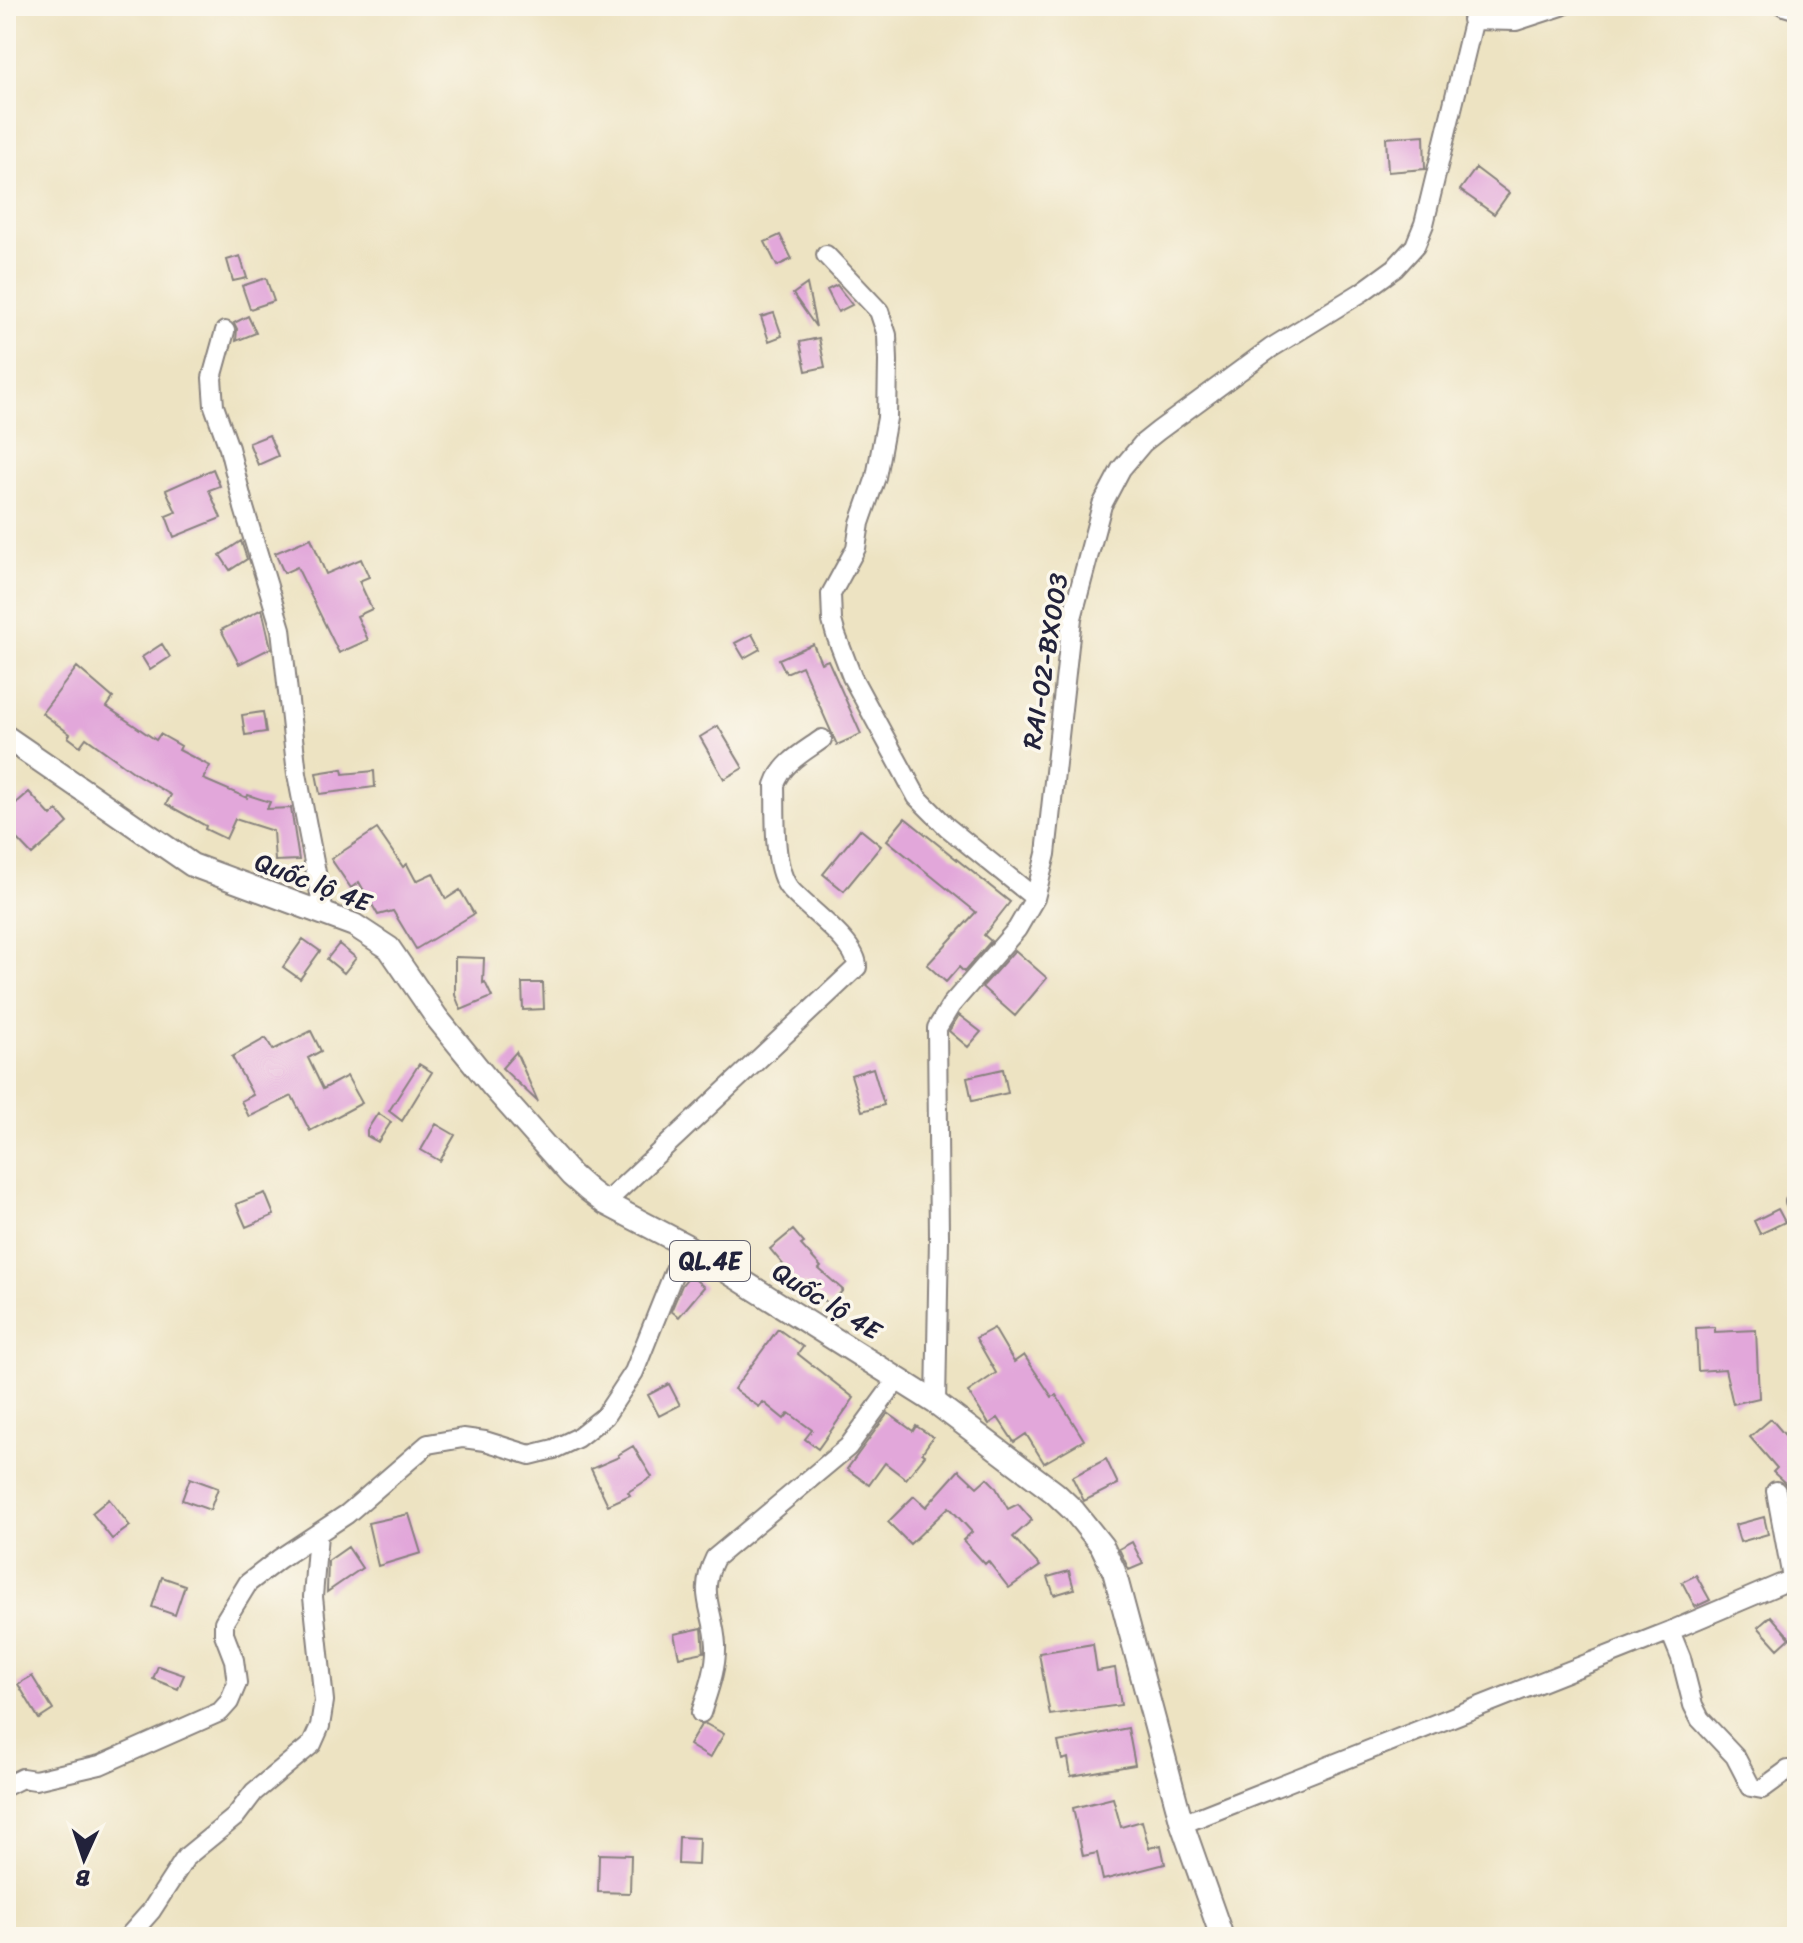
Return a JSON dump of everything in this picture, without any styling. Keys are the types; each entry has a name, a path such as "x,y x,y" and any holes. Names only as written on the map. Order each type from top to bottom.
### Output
{"main road":[{"name":"Quốc lộ 4E","path":"6,737 192,865 354,925 389,948 437,1018 494,1088 571,1175 605,1203 685,1245 936,1403 1055,1493 1074,1511 1102,1546 1114,1571 1182,1824 1222,1937"}],"street":[{"path":"1474,13 1516,21 1562,6"},
{"path":"1784,6 1797,10"},
{"name":"RAI-02-BX003","path":"936,1403 937,1028 951,1005 1017,929 1035,898 1046,854 1072,618 1106,496 1121,469 1143,443 1271,348 1362,292 1395,268 1415,246 1424,224 1474,13"},
{"path":"826,255 879,311 887,335 888,361 887,418 876,477 860,523 856,548 831,594 836,635 852,677 917,797 947,827 1035,898"},
{"path":"225,331 212,378 214,406 281,629 297,774 324,914"},
{"path":"605,1203 857,967 858,959 849,947 790,890 781,877 775,785 779,773 786,766 822,739"},
{"path":"6,1786 22,1778 35,1780 100,1765 220,1712 229,1702 237,1683 234,1660 224,1634 224,1622 248,1583 347,1514 428,1444 463,1438 485,1441 530,1455 554,1449 577,1438 605,1416 634,1372 685,1245"},
{"path":"701,1713 713,1678 716,1645 706,1595 706,1576 715,1558 848,1447 897,1380"},
{"path":"1182,1824 1670,1631 1795,1577 1776,1491"},
{"path":"128,1937 151,1911 186,1857 235,1817 254,1792 312,1744 320,1726 324,1701 313,1597 318,1534"},
{"path":"1670,1631 1700,1719 1735,1756 1751,1787 1762,1789 1788,1770"}],"building":[{"path":"1424,135 1425,169 1388,172 1386,138"},
{"path":"1476,168 1509,193 1494,214 1460,190"},
{"path":"780,235 792,259 777,266 765,242"},
{"path":"240,256 247,278 233,281 227,260"},
{"path":"266,278 274,301 250,309 242,286"},
{"path":"807,284 816,327 793,294"},
{"path":"837,285 852,305 838,312 827,290"},
{"path":"774,313 782,336 769,341 761,317"},
{"path":"248,316 256,333 236,341 234,323"},
{"path":"819,338 825,367 806,371 800,342"},
{"path":"269,435 278,456 258,465 249,443"},
{"path":"213,469 220,486 209,490 221,518 174,537 166,516 176,512 166,490"},
{"path":"311,538 326,574 361,559 369,577 359,581 372,609 357,616 368,640 339,653 297,567 284,573 275,553"},
{"path":"241,541 247,559 230,570 220,555"},
{"path":"262,609 271,648 239,664 221,630"},
{"path":"752,634 760,649 744,658 735,643"},
{"path":"162,644 170,657 150,670 142,657"},
{"path":"813,644 821,663 828,660 861,734 837,745 802,666 786,673 779,659"},
{"path":"77,667 113,698 107,707 156,740 160,734 181,746 179,750 210,766 203,779 247,798 248,795 270,802 267,809 291,808 299,860 275,861 273,831 235,819 226,839 205,829 206,826 166,804 171,795 86,738 80,746 68,737 70,734 42,713"},
{"path":"263,712 266,732 245,735 242,715"},
{"path":"718,726 743,768 724,779 700,737"},
{"path":"342,769 343,774 374,771 375,787 320,794 316,773"},
{"path":"29,792 51,816 57,810 68,823 32,855 13,835 6,842 6,812"},
{"path":"905,818 1010,902 984,935 991,941 964,972 959,967 946,982 927,965 976,912 887,840"},
{"path":"377,829 403,867 407,864 416,881 433,873 446,899 460,890 474,914 416,949 393,911 378,915 359,882 351,888 331,859"},
{"path":"860,829 881,846 844,891 823,874"},
{"path":"303,939 320,951 300,979 283,967"},
{"path":"339,944 356,958 344,973 327,959"},
{"path":"1015,950 1047,978 1015,1016 982,987"},
{"path":"455,957 484,958 483,983 492,997 461,1010 455,995"},
{"path":"522,983 543,983 544,1009 523,1010"},
{"path":"959,1015 981,1032 968,1047 949,1031"},
{"path":"311,1031 321,1051 308,1058 323,1089 347,1076 362,1103 310,1131 292,1096 249,1117 241,1101 253,1095 232,1057 266,1038 273,1050"},
{"path":"516,1052 538,1102 502,1068"},
{"path":"419,1064 432,1072 402,1121 389,1111"},
{"path":"873,1068 884,1105 862,1111 851,1075"},
{"path":"1003,1069 1008,1093 972,1101 967,1077"},
{"path":"378,1113 391,1122 378,1142 367,1136 367,1130"},
{"path":"436,1124 455,1135 440,1161 421,1150"},
{"path":"265,1193 274,1215 246,1227 236,1204"},
{"path":"1778,1209 1785,1222 1760,1234 1754,1221"},
{"path":"793,1230 804,1243 801,1245 821,1267 819,1269 843,1290 830,1305 804,1283 801,1286 770,1249"},
{"path":"690,1275 704,1287 679,1317 671,1311 682,1285"},
{"path":"1715,1327 1715,1332 1756,1330 1759,1398 1733,1404 1725,1369 1698,1371 1696,1328"},
{"path":"994,1328 1014,1362 1024,1355 1052,1397 1056,1395 1084,1440 1044,1463 1026,1434 1014,1442 998,1418 989,1424 968,1392 996,1373 976,1338"},
{"path":"778,1329 803,1347 798,1354 854,1398 818,1449 805,1439 812,1430 789,1413 784,1419 763,1402 759,1407 734,1389"},
{"path":"669,1384 680,1405 659,1416 648,1395"},
{"path":"888,1413 913,1431 916,1426 933,1437 922,1453 925,1455 906,1479 885,1463 869,1485 847,1469"},
{"path":"1771,1419 1797,1449 1797,1503 1786,1484 1773,1472 1777,1468 1750,1437"},
{"path":"633,1446 652,1477 628,1492 630,1495 608,1505 591,1469 619,1457"},
{"path":"1106,1459 1118,1484 1084,1501 1072,1477"},
{"path":"959,1470 977,1487 987,1478 1008,1509 1018,1504 1032,1520 1013,1537 1040,1566 1009,1588 988,1561 985,1564 963,1540 972,1532 949,1507 910,1544 888,1522 914,1496 926,1507"},
{"path":"190,1478 218,1488 210,1510 182,1500"},
{"path":"109,1499 130,1526 112,1539 92,1513"},
{"path":"409,1514 421,1553 378,1566 368,1523"},
{"path":"1764,1517 1768,1534 1740,1542 1735,1525"},
{"path":"1132,1542 1143,1564 1129,1570 1119,1549"},
{"path":"348,1547 362,1568 327,1592 328,1561"},
{"path":"1069,1571 1074,1589 1054,1595 1048,1577"},
{"path":"1696,1575 1710,1600 1695,1607 1682,1582"},
{"path":"162,1577 185,1585 175,1615 152,1607"},
{"path":"1771,1616 1790,1638 1778,1649 1758,1627"},
{"path":"702,1628 704,1652 679,1657 674,1634"},
{"path":"1093,1644 1097,1671 1115,1668 1121,1705 1050,1715 1039,1653"},
{"path":"158,1666 184,1675 178,1689 153,1679"},
{"path":"32,1676 53,1710 39,1719 18,1684"},
{"path":"706,1724 724,1734 710,1758 689,1745 701,1725"},
{"path":"1128,1728 1135,1765 1071,1776 1068,1758 1062,1760 1058,1742"},
{"path":"1113,1798 1121,1827 1142,1821 1149,1848 1161,1845 1165,1864 1103,1880 1097,1853 1083,1856 1073,1808"},
{"path":"679,1837 699,1838 698,1865 678,1864"},
{"path":"599,1854 631,1855 630,1893 598,1892"}]}
